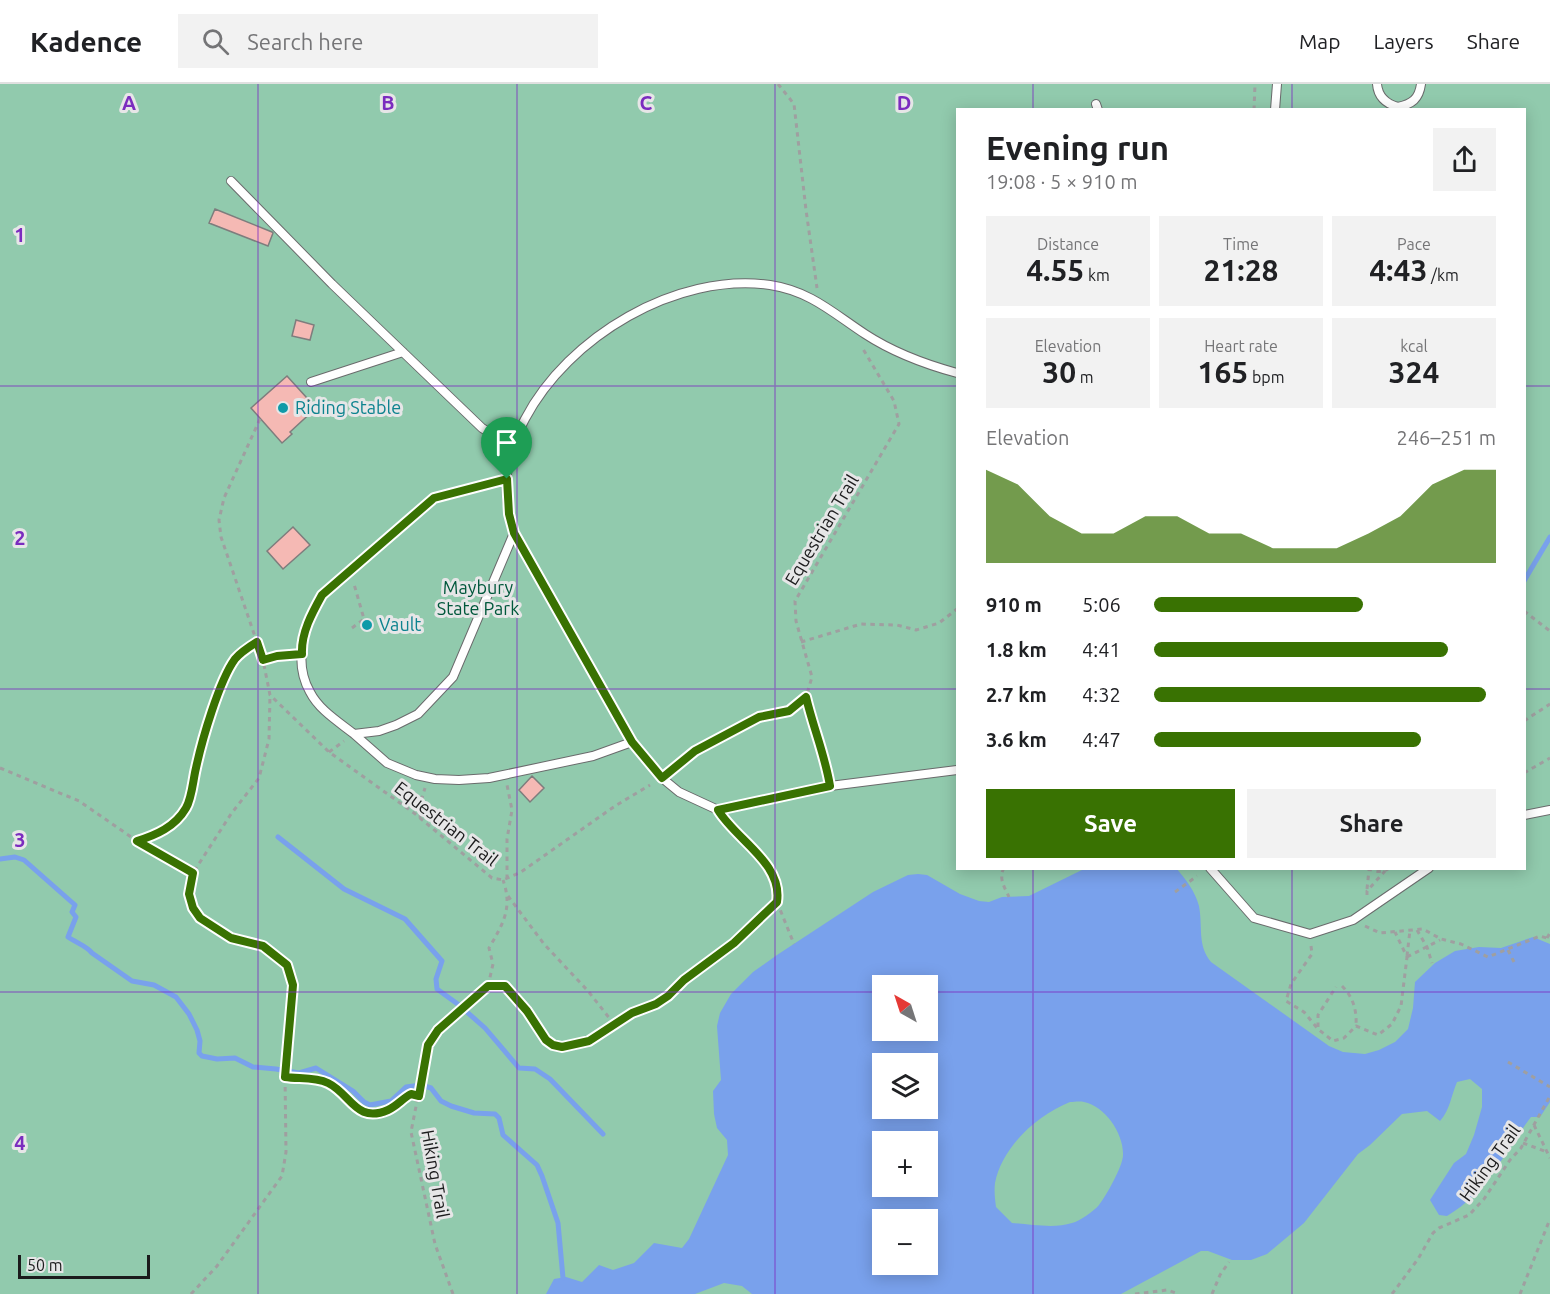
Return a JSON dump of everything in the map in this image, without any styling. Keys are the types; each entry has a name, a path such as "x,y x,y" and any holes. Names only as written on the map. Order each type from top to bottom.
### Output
{"lane":[{"path":"1275,108 1277,84"},
{"path":"1377,84 1385,101 1398,107 1413,102 1418,97 1421,84"},
{"path":"231,181 482,428 513,447"},
{"path":"956,373 898,353 865,334 820,303 788,289 742,283 698,288 659,301 610,329 556,373 530,410 513,447 507,479 509,514 514,533 632,742 662,778 679,792 718,810 830,786 956,770"},
{"path":"311,382 403,352"},
{"path":"507,479 434,498 322,595 310,616 302,645 302,669 310,693 324,709 387,763 429,778 459,780 505,775 593,756 632,742"},
{"path":"354,734 380,731 418,714 453,677 514,533"},
{"path":"1526,814 1550,810"},
{"path":"1212,870 1254,918 1310,934 1353,920 1426,870"}],"path":[{"path":"777,84 794,104 806,210 820,303"},
{"path":"1254,108 1255,84"},
{"name":"Equestrian Trail","path":"270,695 329,752 420,818 492,878 506,879 521,872 615,806 662,778 695,751 759,717 789,711 806,697 812,677 796,621 795,601 899,424 894,401 858,341"},
{"path":"191,1294 217,1266 282,1176 286,1152 285,1077 293,985 287,965 263,946 231,938 200,918 193,908 189,894 193,873 231,814 259,778 269,739 270,695 263,660 221,537 219,520 224,498 260,419"},
{"path":"349,572 358,594 364,619 352,628"},
{"path":"801,642 861,624 897,625 916,630 939,623 956,610"},
{"path":"1526,613 1550,631"},
{"path":"137,841 164,830 187,807 199,754 224,679 236,659 246,648 257,642"},
{"path":"263,660 277,656 302,654"},
{"path":"806,697 830,786"},
{"path":"1526,720 1550,704"},
{"path":"1526,772 1550,758"},
{"path":"0,768 79,801 137,841 193,873"},
{"path":"505,775 512,810 507,839 505,886 508,896 544,945 588,991 614,1024"},
{"path":"420,818 422,798 429,778"},
{"path":"718,810 725,823 756,851 773,876 778,894 777,902 794,944"},
{"path":"1003,870 1002,883 1009,897"},
{"path":"1367,891 1369,870"},
{"path":"1176,892 1197,876"},
{"path":"505,886 506,879"},
{"path":"508,896 504,922 489,948 493,964 488,986 505,986 546,1040 562,1047 589,1041 632,1013 656,1004 668,996 684,980 734,943 777,902"},
{"path":"1353,920 1380,933 1423,929 1441,939 1461,944 1488,957 1540,936 1548,939 1550,933"},
{"path":"1356,1026 1378,1035 1392,1024 1401,1006 1410,930"},
{"path":"1417,930 1427,947 1432,963"},
{"path":"1395,932 1407,957"},
{"path":"1310,934 1312,954 1291,984 1286,1000 1304,1012 1318,1029 1333,1041 1344,1038 1356,1026"},
{"path":"1407,957 1441,939"},
{"path":"1508,950 1514,962"},
{"name":"Hiking Trail","path":"453,1294 435,1244 411,1132 428,1045 438,1030 488,986"},
{"path":"1342,986 1349,993 1354,1005 1356,1026"},
{"path":"1318,1029 1318,1015 1336,987"},
{"path":"1508,1062 1550,1088"},
{"path":"285,1077 309,1078 327,1083 340,1092 356,1109 365,1113 389,1110 411,1094 419,1096"},
{"name":"Hiking Trail","path":"1392,1294 1418,1259 1433,1233 1469,1215 1484,1199 1523,1143 1550,1096"},
{"path":"1534,1122 1549,1155"},
{"path":"1523,1143 1549,1155"},
{"path":"1520,1294 1550,1219"},
{"path":"1212,1294 1220,1275 1229,1262"},
{"path":"1135,1294 1167,1290 1179,1294"}],"green space":[{"name":"Maybury State Park","path":"0,84 1550,84 1550,1294 0,1294"}],"water":[{"path":"1082,870 1178,870 1190,886 1199,906 1202,942 1211,962 1329,1046 1343,1052 1365,1054 1395,1042 1408,1029 1413,1008 1415,982 1435,963 1455,951 1479,947 1501,948 1533,937 1550,944 1550,1102 1540,1117 1531,1117 1484,1184 1473,1196 1447,1216 1439,1215 1430,1200 1454,1163 1466,1154 1474,1135 1482,1107 1482,1089 1470,1079 1457,1082 1448,1108 1440,1121 1427,1111 1402,1114 1358,1154 1304,1223 1267,1254 1251,1260 1232,1260 1208,1251 1201,1251 1121,1294 752,1294 742,1286 724,1283 695,1294 546,1294 554,1279 566,1277 582,1282 599,1265 613,1270 634,1263 654,1243 682,1248 689,1239 728,1155 727,1140 717,1128 714,1114 713,1091 721,1080 717,1026 720,1013 731,994 753,972 873,892 908,875 927,875 960,894 989,902 1002,897 1029,896","holes":["1070,1102 1092,1105 1106,1115 1120,1138 1123,1155 1110,1188 1099,1205 1072,1223 1058,1226 1012,1223 996,1207 995,1183 1005,1157 1023,1134 1045,1115"]}],"building":[{"path":"215,209 272,232 268,246 209,223"},
{"path":"296,320 314,325 310,340 292,336"},
{"name":"Riding Stable","path":"287,376 316,408 290,432 292,434 282,443 251,408"},
{"path":"293,527 310,545 283,569 267,551"},
{"path":"532,776 544,788 530,802 519,790"}],"waterway":[{"path":"1526,578 1550,537"},
{"path":"278,837 344,889 405,919 442,961 436,979 437,989 485,1028 519,1068 535,1069 550,1079 603,1134"},
{"path":"0,859 15,857 24,860 75,905 72,912 76,917 68,937 132,981 154,985 176,997 189,1014 197,1030 200,1041 199,1053 202,1056 217,1059 235,1058 253,1067 299,1073 316,1068 353,1091 370,1105 391,1101 406,1087 421,1085 431,1088 441,1101 451,1106 474,1113 495,1114 499,1118 503,1135 537,1165 542,1176 558,1223 563,1278"}],"place":[{"name":"Riding Stable","path":"283,408"},
{"name":"Vault","path":"367,625"}],"route":[{"path":"507,479 509,514 514,533 632,742 662,778 695,751 759,717 789,711 806,697 830,786 718,810 725,823 756,851 773,876 778,894 777,902 734,943 684,980 668,996 656,1004 632,1013 589,1041 562,1047 546,1040 527,1011 505,986 488,986 438,1030 428,1045 419,1096 411,1094 389,1110 365,1113 356,1109 340,1092 327,1083 309,1078 285,1077 293,985 287,965 263,946 231,938 200,918 193,908 189,894 193,873 137,841 155,835 172,824 187,807 199,754 224,679 246,648 257,642 263,660 277,656 302,654 302,645 310,616 322,595 434,498 507,479"}]}
